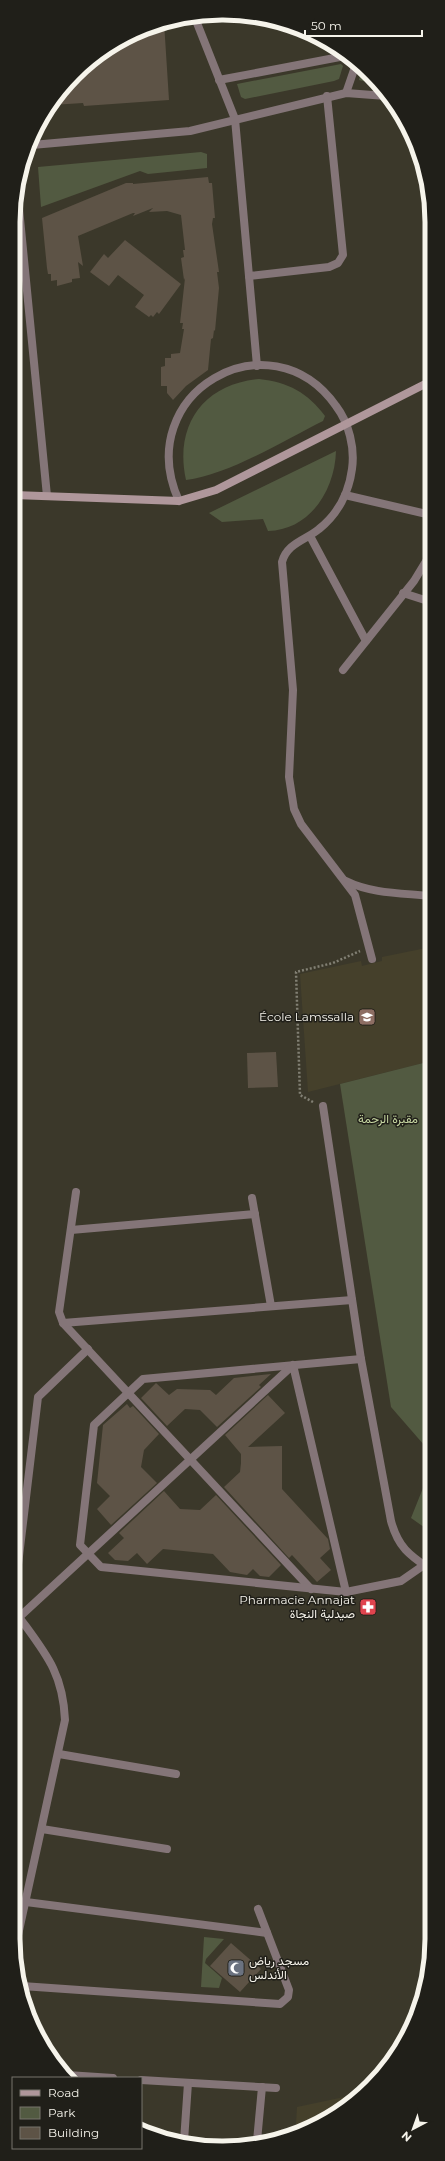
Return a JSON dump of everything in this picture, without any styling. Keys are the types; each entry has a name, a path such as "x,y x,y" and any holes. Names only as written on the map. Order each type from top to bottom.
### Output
{"street":[{"path":"197,22 235,119 257,366"},
{"path":"219,80 339,57"},
{"path":"346,93 354,69"},
{"path":"36,144 190,131 327,96 346,93 380,96"},
{"path":"249,276 329,267 338,263 343,255 327,96"},
{"path":"20,219 47,496"},
{"path":"179,501 169,472 169,443 178,417 194,394 216,376 243,367 257,366 285,369 311,381 332,400 347,426 351,438 352,467 345,495 330,519 310,536 290,547 282,562 293,690 289,777 294,808 301,824 346,880 355,895 372,959"},
{"path":"20,495 179,501 216,490 347,426 425,384"},
{"path":"345,495 425,514"},
{"path":"310,536 366,641"},
{"path":"343,670 414,581 425,563"},
{"path":"404,593 425,600"},
{"path":"346,880 359,887 370,890 425,895"},
{"path":"323,1106 361,1359 395,1536 411,1556 425,1566"},
{"path":"76,1192 59,1312 63,1322 312,1589"},
{"path":"252,1198 271,1306"},
{"path":"71,1230 255,1214"},
{"path":"63,1322 352,1300"},
{"path":"20,1548 38,1397 88,1349"},
{"path":"361,1359 143,1379 94,1425 80,1545 101,1567 346,1592 401,1582 425,1569"},
{"path":"20,1616 293,1365"},
{"path":"293,1365 346,1592"},
{"path":"20,1623 53,1664 61,1684 65,1720 59,1754 20,1928"},
{"path":"59,1754 176,1774"},
{"path":"42,1829 167,1849"},
{"path":"26,1902 267,1933"},
{"path":"26,1986 280,2004 288,1997 289,1990 258,1909"},
{"path":"73,2075 98,2077"},
{"path":"142,2080 276,2088"},
{"path":"184,2137 188,2082"},
{"path":"258,2138 262,2087"}],"path":[{"path":"323,1106 300,1095 296,972 333,964 369,947"}],"shaded area":[{"name":"École Lamssalla","path":"425,948 425,1063 308,1092 300,974 361,961 362,966 382,961 382,957"},
{"path":"350,2096 324,2114 303,2124 296,2124 297,2107"}],"green space":[{"path":"341,64 343,66 339,79 334,81 245,99 241,97 237,84"},
{"path":"360,74 369,83 359,80"},
{"path":"201,152 207,154 207,168 148,174 140,171 41,207 38,167"},
{"path":"259,379 288,386 304,395 312,401 325,416 323,421 238,464 202,477 186,480 183,460 184,442 189,426 197,411 208,399 222,389 239,383"},
{"path":"336,451 335,466 325,493 308,516 296,524 283,529 268,531 263,519 222,522 209,513"},
{"name":"مقبرة الرحمة","path":"425,1063 425,1446 391,1407 340,1084"},
{"path":"425,1483 425,1528 411,1518"},
{"path":"204,1937 224,1939 206,1959 205,1963 222,1978 219,1988 201,1987"}],"building":[{"path":"164,29 169,100 84,106 83,103 58,105 79,79 110,54 145,35"},
{"path":"208,177 209,183 212,183 215,218 213,218 212,224 219,272 217,272 219,288 215,331 214,330 213,338 211,339 208,370 186,386 173,400 167,393 167,386 161,386 161,367 165,366 165,358 171,358 171,354 180,353 184,329 182,329 183,323 180,323 185,278 184,280 181,258 184,257 183,250 185,250 181,215 167,211 149,212 153,208 133,216 135,213 133,213 78,236 83,266 78,262 80,278 72,279 72,282 57,286 57,280 51,281 51,274 48,274 42,218 126,183 133,184"},
{"path":"125,240 181,284 159,314 157,312 153,317 151,315 149,317 135,307 144,295 118,275 109,286 90,272 104,254 108,258"},
{"path":"276,1052 278,1087 248,1088 247,1053"},
{"path":"271,1374 259,1385 261,1387 217,1427 200,1410 185,1409 167,1426 141,1398 156,1383 169,1395 177,1389 210,1390 216,1395 234,1378"},
{"path":"268,1395 285,1413 248,1447 282,1446 282,1489 328,1539 330,1549 320,1558 331,1570 317,1582 292,1555 289,1558 224,1487 240,1472 241,1463 241,1454 225,1435"},
{"path":"127,1404 130,1408 133,1406 159,1434 144,1450 141,1467 157,1483 111,1525 97,1509 110,1496 97,1483 103,1425"},
{"path":"164,1491 180,1509 200,1510 216,1495 281,1565 269,1577 260,1576 253,1569 247,1575 230,1572 213,1554 163,1549 147,1564 137,1553 128,1561 115,1560 108,1553 124,1538 119,1533"},
{"name":"مسجد رياض الأندلس","path":"231,1943 261,1969 240,1992 210,1966"}],"place":[{"name":"École Lamssalla","path":"367,1017"},
{"name":"Pharmacie Annajat صيدلية النجاة","path":"368,1607"},
{"name":"مسجد رياض الأندلس","path":"236,1968"}]}
